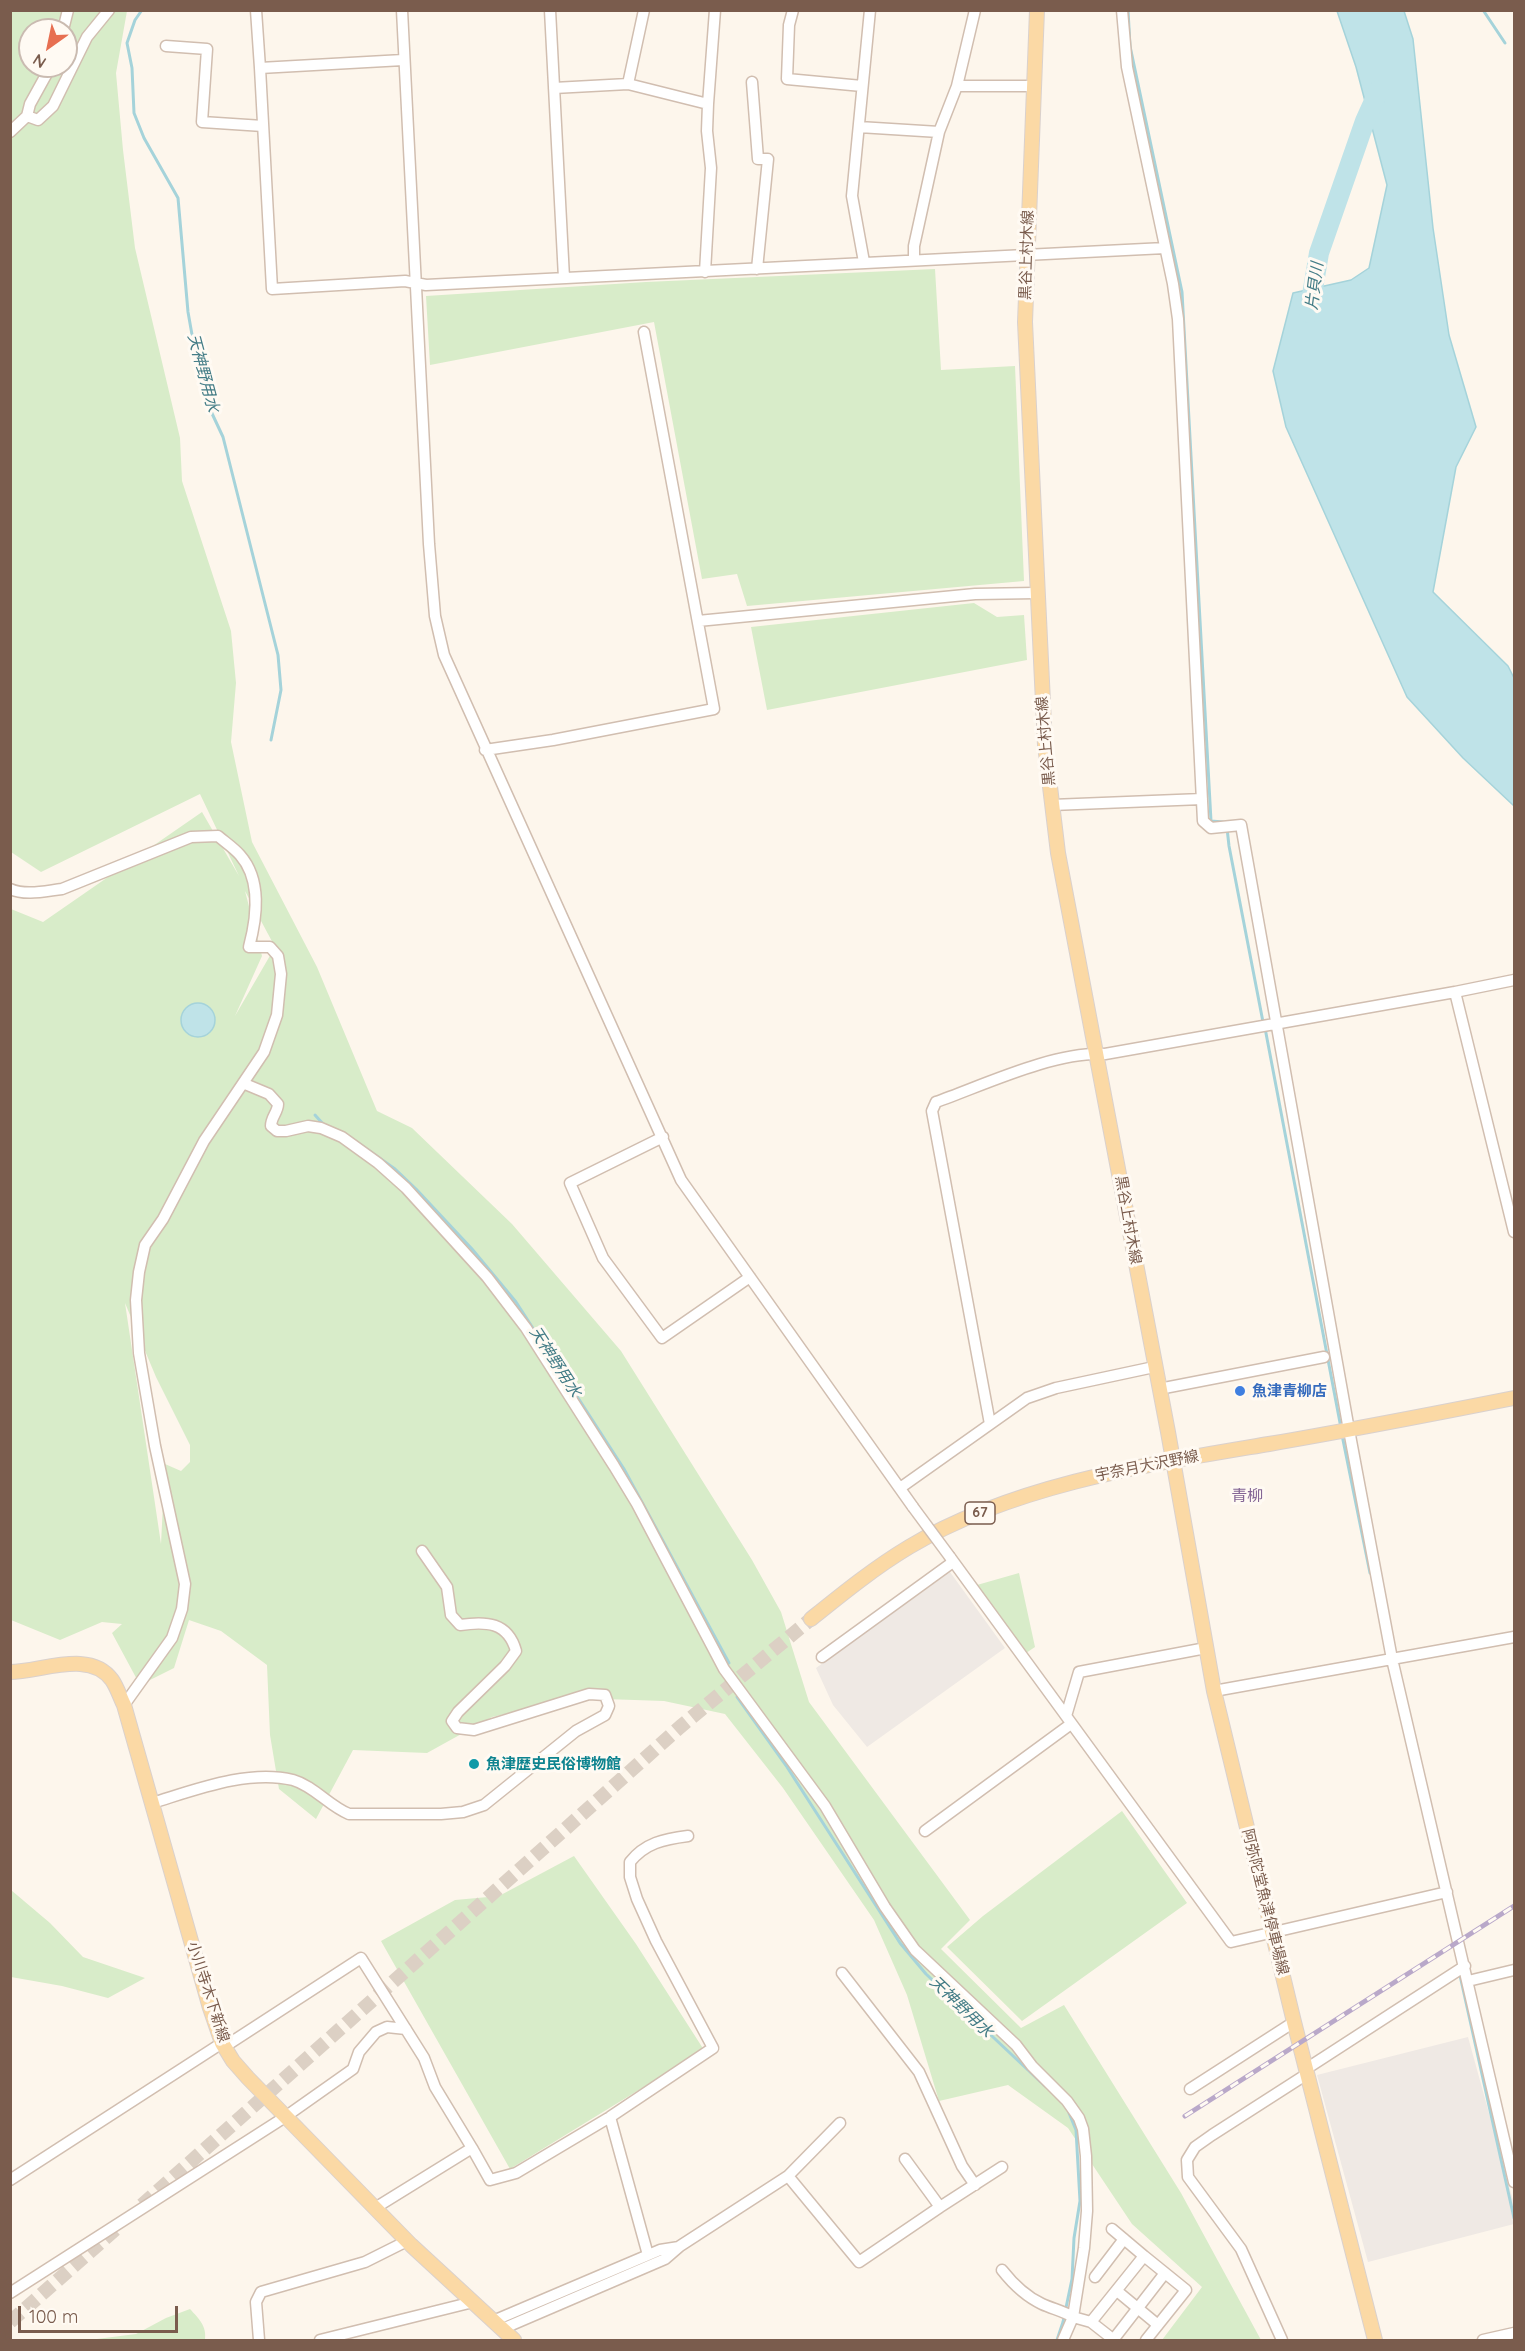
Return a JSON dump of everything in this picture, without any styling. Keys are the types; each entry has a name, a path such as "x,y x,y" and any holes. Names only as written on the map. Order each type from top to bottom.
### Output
{"main road":[{"name":"黒谷上村木線","path":"1036,10 1025,322 1036,593 1045,745 1068,907 1173,1460"},
{"name":"宇奈月大沢野線","path":"811,1619 854,1585 910,1546 988,1509 1084,1479 1173,1460 1349,1430 1515,1398"},
{"name":"阿弥陀堂魚津停車場線","path":"1173,1460 1214,1691 1306,2071 1375,2340"},
{"name":"小川寺木下新線","path":"10,1672 75,1663 92,1665 111,1678 124,1705 223,2045 240,2069 407,2241 514,2340"}],"street":[{"path":"27,116 38,120 53,106 87,37 110,10"},
{"path":"256,10 272,289 405,281 426,285 1166,248"},
{"path":"402,10 429,544 435,616 444,655 681,1180 951,1560 1231,1942 1447,1892"},
{"path":"550,10 564,278"},
{"path":"628,84 644,10"},
{"path":"705,272 711,168 708,104 715,10"},
{"path":"793,10 789,26 787,79 862,86"},
{"path":"864,262 852,196 870,10"},
{"path":"914,260 914,246 939,132 957,86 975,10"},
{"path":"1122,10 1127,67 1166,248 1178,319 1203,821 1210,828 1241,825 1392,1659 1515,2182"},
{"path":"166,46 207,49 202,122 263,126"},
{"path":"260,68 403,60"},
{"path":"10,132 27,116 30,104 44,78"},
{"path":"752,82 758,159 768,159 757,268"},
{"path":"554,88 628,84 708,104"},
{"path":"957,86 1033,86"},
{"path":"858,126 939,132"},
{"path":"485,750 553,740 714,709 644,332"},
{"path":"698,621 975,594 1036,593"},
{"path":"1052,805 1202,800"},
{"path":"10,889 17,892 62,889 191,837 218,836 241,856 253,878 255,922 249,946 270,947 278,956 281,974 277,1016 264,1052 204,1141 163,1219 144,1245 136,1300 140,1353 155,1446 185,1584 182,1609 172,1638 124,1705"},
{"path":"990,1424 932,1111 936,1102 1037,1066 1088,1053 1106,1054 1515,980"},
{"path":"1455,992 1515,1232"},
{"path":"244,1084 269,1094 278,1104 271,1120 271,1126 277,1131 308,1126 321,1128 342,1137 378,1163 406,1188 487,1277 526,1328 615,1466 724,1669 825,1806 885,1907 915,1950 1016,2045 1079,2118 1083,2129 1086,2156 1087,2211 1073,2318 1063,2340"},
{"path":"663,1137 570,1183 603,1258 662,1338 750,1277"},
{"path":"1159,1389 1324,1357"},
{"path":"900,1488 1027,1398 1056,1388 1154,1367"},
{"path":"152,1803 204,1787 245,1779 270,1778 295,1781 316,1793 335,1808 349,1814 463,1812 484,1805 576,1731 605,1715 609,1706 605,1695 589,1694 474,1730 457,1728 452,1721 458,1712 505,1666 516,1652 513,1641 498,1626 483,1622 460,1625 451,1615 447,1587 422,1551"},
{"path":"822,1657 951,1560"},
{"path":"1214,1691 1515,1637"},
{"path":"925,1831 1068,1720 1079,1672 1206,1648"},
{"path":"10,2180 361,1958 424,2058 435,2087 490,2180 516,2172 610,2117 713,2048 656,1941 630,1877 630,1862 651,1844 669,1838 688,1836"},
{"path":"1282,2340 1240,2249 1188,2177 1187,2160 1195,2147 1212,2134 1465,1966"},
{"path":"1468,1981 1515,1970"},
{"path":"842,1973 919,2072 962,2166 975,2185"},
{"path":"1190,2089 1294,2022"},
{"path":"10,2293 285,2116 353,2069 359,2052 376,2032 387,2027 406,2029"},
{"path":"610,2117 648,2255"},
{"path":"497,2325 665,2259 680,2246 788,2176 840,2123"},
{"path":"375,2208 472,2148"},
{"path":"905,2160 940,2207"},
{"path":"788,2176 859,2262 1002,2167"},
{"path":"1112,2229 1186,2290 1146,2340"},
{"path":"1095,2277 1124,2239"},
{"path":"259,2340 256,2302 261,2292 364,2262 407,2241"},
{"path":"497,2325 648,2255 680,2246"},
{"path":"1091,2322 1144,2256"},
{"path":"1002,2270 1025,2294 1073,2318 1091,2322 1113,2340 1165,2273"},
{"path":"1117,2290 1158,2325"},
{"path":"320,2340 473,2302"},
{"path":"1483,2340 1515,2333"}],"shaded area":[{"path":"950,1572 1005,1648 867,1747 833,1705 816,1668"},
{"path":"1468,2037 1514,2204 1514,2224 1368,2262 1317,2075"}],"green space":[{"path":"11,11 127,11 116,73 135,248 180,438 182,481 231,631 236,683 231,742 252,842 317,967 377,1111 412,1128 512,1224 621,1351 752,1560 781,1612 809,1702 970,1920 941,1949 1021,2028 1064,2005 1181,2193 1261,2340 1162,2340 1202,2287 1132,2224 1068,2128 1008,2085 939,2101 907,1995 874,1920 783,1788 725,1714 664,1701 575,1698 492,1717 427,1753 353,1750 316,1819 279,1789 270,1735 267,1665 221,1631 189,1620 174,1668 140,1685 112,1633 122,1624 102,1622 60,1640 11,1620 11,909 43,922 202,812 239,876 200,794 41,872 11,852","holes":["245,891 275,947 235,1016 262,956","125,1303 156,1377 190,1445 190,1462 181,1471 165,1464 161,1544"]},
{"path":"935,269 941,370 1015,366 1024,581 747,606 737,574 702,579 654,322 430,365 426,296 646,282"},
{"path":"974,603 997,617 1024,615 1027,660 767,710 751,627"},
{"path":"1019,1573 1035,1647 1026,1653 977,1585"},
{"path":"1122,1811 1187,1903 1022,2021 947,1947 983,1916"},
{"path":"574,1856 636,1944 704,2050 510,2169 381,1941 455,1900 499,1896"},
{"path":"11,1890 50,1923 83,1957 145,1978 108,1998 62,1986 11,1977"},
{"path":"190,2309 204,2327 205,2340 89,2340 136,2334 166,2318"}],"water":[{"path":"1337,11 1404,11 1413,39 1433,228 1449,335 1476,427 1456,467 1433,592 1508,666 1514,678 1514,806 1463,758 1407,697 1286,427 1273,371 1293,293 1351,280 1369,268 1387,185 1356,67"},
{"path":"198,1003 210,1008 215,1020 210,1032 198,1037 186,1032 181,1020 186,1008"}],"waterway":[{"name":"天神野用水","path":"142,10 135,20 127,43 132,68 134,113 144,138 178,198 188,312 197,363 209,407 223,437 278,655 281,690 271,740"},
{"path":"1128,10 1130,46 1182,292 1211,821 1223,822"},
{"path":"1483,10 1505,43"},
{"name":"片貝川","path":"1309,313 1319,253 1365,121 1379,90"},
{"path":"1227,828 1263,1022"},
{"path":"1265,1028 1341,1428"},
{"name":"天神野用水","path":"315,1115 324,1125"},
{"name":"天神野用水","path":"344,1133 395,1169 416,1189 472,1249 516,1302 624,1469 729,1663"},
{"path":"1342,1435 1370,1573"},
{"name":"天神野用水","path":"737,1697 787,1767 900,1943 926,1974 1045,2086"},
{"path":"1459,1971 1514,2218"},
{"name":"天神野用水","path":"1057,2340 1072,2279 1074,2238 1080,2201 1076,2130 1069,2113"}],"tunnel":[{"path":"142,2205 680,1727 811,1619"},
{"path":"10,2322 117,2228"}],"railway":[{"path":"1185,2116 1514,1906"}],"place":[{"name":"魚津青柳店","path":"1240,1391"},
{"name":"魚津歴史民俗博物館","path":"474,1764"}],"district":[{"name":"青柳","path":"1247,1496"}]}
